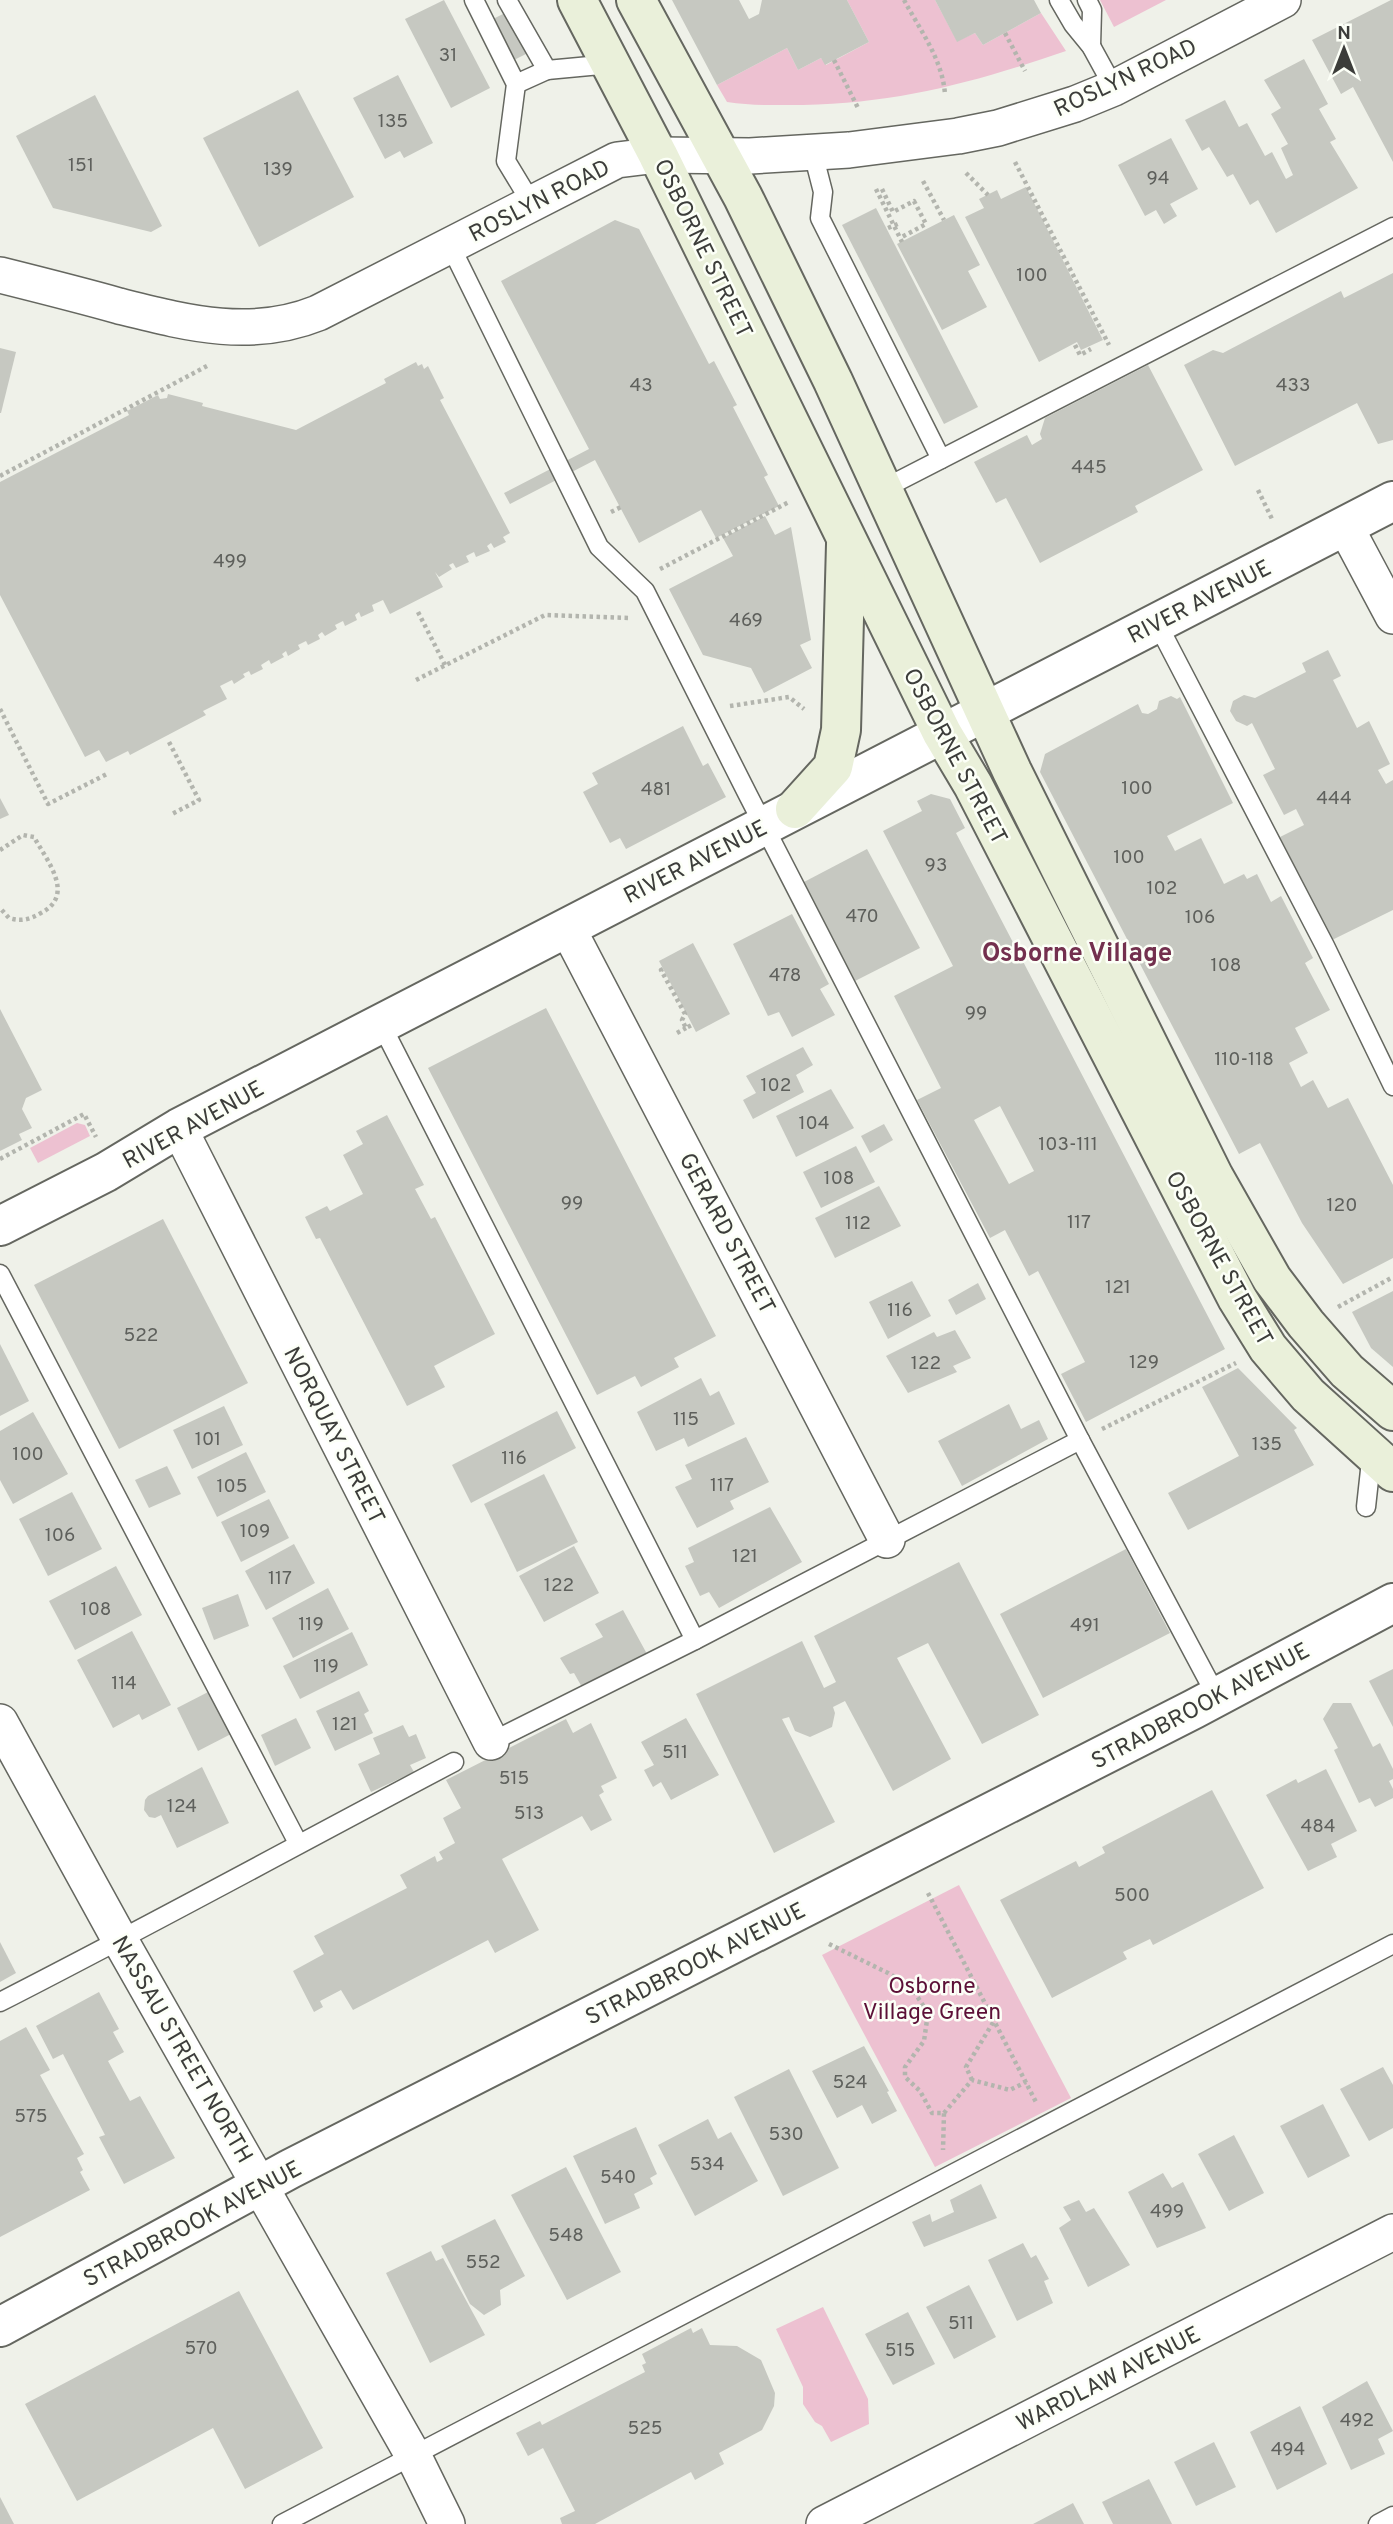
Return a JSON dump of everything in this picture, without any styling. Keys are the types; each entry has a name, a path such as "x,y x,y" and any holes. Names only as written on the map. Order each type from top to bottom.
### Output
{"main road":[{"name":"OSBORNE STREET","path":"577,0 658,155 942,733 973,785 1237,1298 1268,1348 1308,1395 1382,1462"},
{"name":"OSBORNE STREET","path":"636,0 720,155 832,381 1018,783 1214,1177 1272,1279 1306,1324 1347,1371 1393,1411"},
{"path":"779,817 832,767 841,730 846,539"}],"street":[{"name":"ROSLYN ROAD","path":"0,275 187,323 235,329 281,325 318,313 617,160 658,155 750,156 885,147 998,128 1075,104 1114,88 1283,0"},
{"name":"RIVER AVENUE","path":"0,1226 106,1172 179,1128 1393,501"},
{"path":"1345,526 1393,616"},
{"name":"GERARD STREET","path":"567,927 887,1540"},
{"name":"NORQUAY STREET","path":"179,1128 491,1742"},
{"name":"STRADBROOK AVENUE","path":"0,2327 261,2185 1217,1697 1393,1603"},
{"name":"NASSAU STREET NORTH","path":"0,1722 120,1940 414,2457 447,2524"},
{"name":"WARDLAW AVENUE","path":"824,2524 1393,2232"}],"lane":[{"path":"474,0 516,84 506,161 532,204"},
{"path":"507,0 547,70"},
{"path":"1059,0 1073,24 1091,46 1114,88"},
{"path":"1087,0 1093,10 1091,46"},
{"path":"516,84 547,70 611,64"},
{"path":"813,153 822,192 820,218 941,459"},
{"path":"881,490 1393,227"},
{"path":"450,245 599,547 645,591 779,817 1080,1440 1217,1697"},
{"path":"1157,623 1325,946 1393,1086"},
{"path":"381,1024 695,1640"},
{"path":"0,1274 298,1843"},
{"path":"491,1742 695,1640 1080,1440"},
{"path":"1366,1507 1382,1462"},
{"path":"0,2002 454,1762"},
{"path":"282,2524 1393,1944"},
{"path":"1378,2524 1393,2516"}],"path":[{"path":"904,0 937,61 944,81 945,95"},
{"path":"1005,33 1025,71"},
{"path":"834,61 858,108"},
{"path":"1015,162 1121,367"},
{"path":"966,173 988,195"},
{"path":"923,181 943,220"},
{"path":"879,189 893,212 914,201 926,224 901,240 891,227 879,189"},
{"path":"891,227 900,223"},
{"path":"1075,345 1080,355 1108,341"},
{"path":"0,476 207,366"},
{"path":"1258,490 1272,519"},
{"path":"648,575 796,498"},
{"path":"611,512 621,507"},
{"path":"418,612 445,665"},
{"path":"416,680 545,615 638,618"},
{"path":"0,709 48,804 109,773"},
{"path":"169,742 199,800 172,814"},
{"path":"0,850 23,835 34,836 59,885 59,892 57,901 51,908 27,920 9,918 0,908"},
{"path":"663,969 661,970 685,1014 682,1020 689,1027 677,1033"},
{"path":"0,1159 84,1114 96,1137"},
{"path":"1306,1324 1393,1277"},
{"path":"1080,1440 1268,1348"},
{"path":"928,1893 1048,2125"},
{"path":"829,1944 911,1987 928,2013 924,2041 905,2067 905,2077 919,2091 932,2113 944,2113"},
{"path":"972,2080 966,2067 994,2021"},
{"path":"952,2175 943,2150 944,2113 972,2080"},
{"path":"972,2080 1010,2090 1026,2082"}],"green space":[{"path":"847,0 935,0 957,41 975,33 983,45 1041,13 1066,51 937,89 872,100 803,105 727,102 717,85 787,48 798,70 821,58 826,65 869,42"},
{"path":"1100,0 1166,0 1114,27"},
{"path":"77,1123 85,1125 90,1136 38,1163 30,1148"},
{"name":"Osborne Village Green","path":"959,1885 1071,2098 935,2167 822,1955"},
{"path":"823,2307 868,2399 869,2424 831,2442 822,2426 815,2422 803,2404 803,2387 776,2329"}],"building":[{"path":"444,0 490,88 451,108 405,19"},
{"path":"672,0 739,0 749,19 759,14 762,0 847,0 869,42 825,65 821,58 798,70 787,48 717,85"},
{"path":"935,0 1034,0 1041,13 983,45 975,33 957,42"},
{"path":"1391,0 1393,162 1353,87 1341,94 1312,40"},
{"path":"519,6 540,47 500,67 479,26"},
{"path":"1304,59 1328,104 1319,109 1336,139 1330,142 1358,188 1276,233 1258,200 1250,205 1233,174 1227,177 1209,147 1202,151 1185,120 1225,100 1239,127 1247,123 1265,156 1272,152 1286,179 1293,175 1281,148 1288,144 1271,114 1281,108 1264,80"},
{"path":"398,75 433,143 404,158 400,151 385,159 353,98"},
{"path":"298,90 354,197 259,247 203,138"},
{"path":"95,95 162,226 151,232 53,208 16,136"},
{"path":"1171,138 1198,189 1170,204 1177,216 1164,224 1156,210 1145,216 1118,165"},
{"path":"1026,187 1103,340 1081,350 1077,342 1039,362 965,217 984,208 979,199 997,190 1001,199"},
{"path":"876,208 978,407 944,424 842,225"},
{"path":"954,215 980,265 968,271 987,307 942,330 897,244"},
{"path":"615,220 639,229 709,364 714,361 737,405 733,407 768,475 764,477 779,506 716,538 701,510 639,543 595,460 510,504 504,493 589,449 501,281"},
{"path":"1393,273 1393,440 1378,444 1357,403 1235,466 1184,365 1213,350 1223,353 1341,291 1344,298"},
{"path":"0,348 16,352 1,413 0,413"},
{"path":"416,362 418,366 422,364 424,369 428,366 444,398 440,400 510,533 503,537 506,542 494,548 491,543 487,546 490,551 476,557 474,552 466,556 469,562 456,568 453,563 449,565 452,569 439,577 435,572 443,587 394,612 390,614 383,600 372,605 374,611 361,617 359,612 355,615 357,620 345,626 343,621 335,625 337,629 325,636 322,632 318,635 320,639 308,645 306,641 298,645 300,649 288,656 286,651 282,654 284,657 271,664 269,660 261,665 263,669 251,675 249,671 243,674 245,677 234,684 232,680 220,686 227,699 203,711 206,715 130,755 128,751 106,762 99,750 85,757 0,595 0,482 129,415 127,411 158,395 160,399 167,398 168,394 203,403 202,406 296,430 386,383 384,379"},
{"path":"1148,365 1203,470 1135,506 1138,512 1040,563 1006,498 996,503 974,462 1027,435 1032,445 1042,439 1040,434 1045,418"},
{"path":"765,516 775,535 791,527 811,640 800,645 812,668 764,693 751,668 703,655 669,589 733,556 723,538"},
{"path":"1328,650 1341,676 1333,680 1357,728 1369,721 1390,764 1378,770 1386,784 1393,780 1393,910 1332,940 1280,837 1304,825 1296,809 1284,815 1263,775 1275,769 1252,723 1247,726 1236,721 1230,711 1233,701 1244,695 1255,698 1306,672 1302,663"},
{"path":"1171,696 1177,699 1180,697 1233,803 1167,836 1175,851 1201,838 1224,884 1244,874 1247,879 1257,874 1271,902 1281,896 1313,958 1305,963 1330,1010 1295,1028 1308,1053 1289,1063 1301,1087 1313,1080 1328,1108 1348,1098 1393,1185 1393,1258 1343,1284 1302,1223 1260,1143 1239,1154 1040,772 1045,754 1138,704 1142,713 1148,714 1157,709 1159,701"},
{"path":"683,726 703,766 708,763 726,797 626,849 620,838 610,843 583,792 598,784 592,773"},
{"path":"931,794 950,799 965,828 956,833 1225,1349 1086,1422 1061,1374 1085,1362 1038,1271 1029,1276 1005,1230 990,1238 917,1100 941,1088 894,996 953,966 883,831 922,811 917,801","holes":["1000,1106 1034,1171 1009,1184 974,1120"]},
{"path":"0,798 9,815 0,819"},
{"path":"867,849 920,948 855,981 804,882"},
{"path":"792,914 829,984 820,989 835,1015 792,1037 779,1012 768,1016 733,944"},
{"path":"693,943 730,1014 696,1032 659,961"},
{"path":"546,1008 716,1336 674,1358 679,1367 641,1387 635,1376 597,1395 428,1068"},
{"path":"0,1009 42,1090 26,1098 22,1109 32,1128 19,1134 22,1140 0,1151"},
{"path":"803,1047 813,1065 796,1075 804,1092 753,1119 743,1100 756,1093 746,1076"},
{"path":"831,1089 854,1128 796,1157 776,1116"},
{"path":"387,1115 424,1185 415,1189 431,1219 435,1217 495,1334 434,1366 445,1387 407,1406 320,1238 316,1239 305,1217 327,1206 330,1211 363,1194 343,1155 363,1144 356,1131"},
{"path":"884,1124 893,1140 870,1153 861,1136"},
{"path":"856,1146 875,1182 821,1208 803,1172"},
{"path":"879,1186 901,1226 835,1258 815,1218"},
{"path":"163,1219 248,1383 119,1449 34,1285"},
{"path":"912,1281 931,1316 888,1339 869,1302"},
{"path":"978,1283 986,1299 956,1315 948,1300"},
{"path":"1393,1291 1393,1367 1371,1348 1352,1312"},
{"path":"955,1330 971,1358 953,1366 957,1372 908,1393 886,1356 934,1332 937,1337"},
{"path":"0,1344 29,1401 0,1416"},
{"path":"1238,1368 1297,1428 1294,1430 1314,1465 1188,1530 1168,1493 1239,1456 1202,1387"},
{"path":"701,1378 710,1396 719,1391 735,1424 688,1447 684,1438 656,1451 637,1412"},
{"path":"1009,1404 1021,1429 1039,1420 1048,1439 962,1486 938,1441"},
{"path":"224,1406 243,1445 192,1469 173,1430"},
{"path":"557,1411 576,1448 471,1503 452,1465"},
{"path":"33,1412 68,1474 13,1504 0,1480 0,1431"},
{"path":"746,1437 769,1482 730,1501 734,1509 697,1528 675,1487 692,1479 685,1465"},
{"path":"246,1452 266,1492 217,1517 197,1477"},
{"path":"167,1466 181,1494 149,1508 135,1480"},
{"path":"544,1474 578,1542 517,1572 484,1504"},
{"path":"72,1492 102,1549 48,1576 19,1519"},
{"path":"269,1499 289,1538 241,1562 221,1522"},
{"path":"770,1507 802,1562 719,1608 709,1592 700,1596 685,1566 694,1562 688,1548"},
{"path":"294,1544 315,1583 266,1610 245,1571"},
{"path":"574,1546 599,1593 544,1622 519,1576"},
{"path":"1126,1549 1170,1633 1043,1698 1000,1614"},
{"path":"959,1562 1039,1715 982,1744 928,1643 897,1658 951,1759 893,1791 845,1701 833,1707 835,1713 832,1727 810,1737 795,1731 789,1717 782,1719 835,1822 774,1853 696,1694 802,1641 824,1688 836,1682 814,1636"},
{"path":"116,1566 142,1615 75,1650 49,1601"},
{"path":"328,1588 349,1629 293,1658 272,1618"},
{"path":"238,1594 249,1626 214,1640 202,1608"},
{"path":"623,1610 647,1654 583,1689 574,1673 570,1674 560,1658 603,1637 595,1624"},
{"path":"132,1631 171,1705 142,1720 139,1714 113,1728 77,1660"},
{"path":"352,1632 368,1665 300,1699 283,1666"},
{"path":"1393,1669 1393,1727 1369,1681"},
{"path":"210,1691 231,1734 198,1751 177,1708"},
{"path":"359,1691 369,1711 364,1714 373,1733 335,1751 316,1711"},
{"path":"1333,1703 1351,1703 1373,1747 1380,1743 1393,1769 1393,1779 1389,1781 1393,1798 1375,1807 1370,1798 1359,1803 1334,1750 1338,1748 1323,1719"},
{"path":"296,1718 311,1748 275,1766 261,1735"},
{"path":"686,1718 719,1775 671,1800 661,1782 653,1787 644,1770 654,1765 641,1742"},
{"path":"566,1719 573,1733 591,1723 617,1778 601,1786 604,1792 599,1795 612,1820 591,1831 582,1816 502,1859 539,1930 495,1953 488,1940 353,2010 341,1990 320,2001 323,2007 314,2012 293,1971 324,1954 314,1936 407,1888 400,1875 435,1856 437,1862 443,1859 439,1852 455,1843 443,1818 461,1808 446,1780"},
{"path":"403,1725 409,1737 416,1734 426,1758 410,1765 414,1772 371,1792 358,1764 380,1754 373,1738"},
{"path":"202,1767 229,1823 177,1848 161,1815 149,1817 144,1810 145,1800"},
{"path":"1326,1769 1357,1831 1331,1844 1337,1857 1308,1871 1266,1795 1296,1779 1298,1783"},
{"path":"1212,1790 1264,1888 1153,1945 1150,1939 1123,1952 1127,1959 1052,1998 1000,1900 1076,1861 1079,1867 1105,1853 1102,1847"},
{"path":"0,1942 16,1973 0,1982"},
{"path":"99,1992 119,2029 113,2032 124,2052 108,2061 130,2101 140,2096 175,2158 124,2184 99,2137 105,2135 63,2054 53,2059 36,2026"},
{"path":"26,2027 50,2070 40,2075 84,2154 77,2158 83,2170 80,2172 90,2190 0,2237 0,2041"},
{"path":"864,2046 897,2111 872,2124 862,2105 837,2118 812,2071"},
{"path":"1383,2067 1393,2085 1393,2128 1369,2141 1340,2089"},
{"path":"789,2069 839,2168 783,2196 734,2097"},
{"path":"1323,2104 1350,2156 1308,2178 1280,2126"},
{"path":"708,2119 718,2139 731,2132 758,2181 695,2216 658,2145"},
{"path":"636,2127 657,2174 650,2178 653,2184 634,2194 640,2208 605,2224 573,2156"},
{"path":"1234,2135 1264,2193 1229,2211 1198,2154"},
{"path":"566,2167 621,2272 567,2300 511,2195"},
{"path":"1163,2173 1172,2188 1183,2182 1206,2228 1157,2248 1128,2192"},
{"path":"981,2184 997,2218 924,2247 912,2222 930,2214 932,2222 954,2212 950,2200"},
{"path":"1079,2200 1086,2212 1094,2208 1130,2265 1088,2287 1059,2228 1071,2220 1063,2207"},
{"path":"495,2219 525,2276 500,2290 501,2305 484,2315 470,2304 441,2246"},
{"path":"1023,2243 1031,2258 1036,2255 1049,2279 1044,2281 1053,2303 1017,2321 988,2260"},
{"path":"431,2251 436,2261 443,2258 485,2335 430,2363 386,2273"},
{"path":"969,2285 996,2337 954,2359 926,2307"},
{"path":"239,2291 323,2448 245,2489 213,2428 77,2501 25,2404"},
{"path":"908,2312 935,2364 893,2385 865,2334"},
{"path":"691,2328 693,2333 702,2328 710,2345 737,2346 761,2360 775,2393 774,2406 762,2430 719,2453 724,2464 695,2480 691,2472 595,2524 562,2524 560,2518 575,2511 543,2448 528,2456 516,2433 540,2421 542,2425 645,2372 642,2365 646,2363 642,2354"},
{"path":"1367,2381 1393,2431 1378,2439 1385,2454 1351,2470 1322,2407"},
{"path":"1300,2406 1327,2464 1277,2490 1250,2432"},
{"path":"1214,2442 1236,2487 1196,2506 1174,2462"},
{"path":"1149,2479 1172,2524 1113,2524 1102,2502"},
{"path":"0,2497 14,2524 0,2524"},
{"path":"1073,2503 1084,2524 1033,2524"}],"district":[{"name":"Osborne Village","path":"1077,952"}]}
